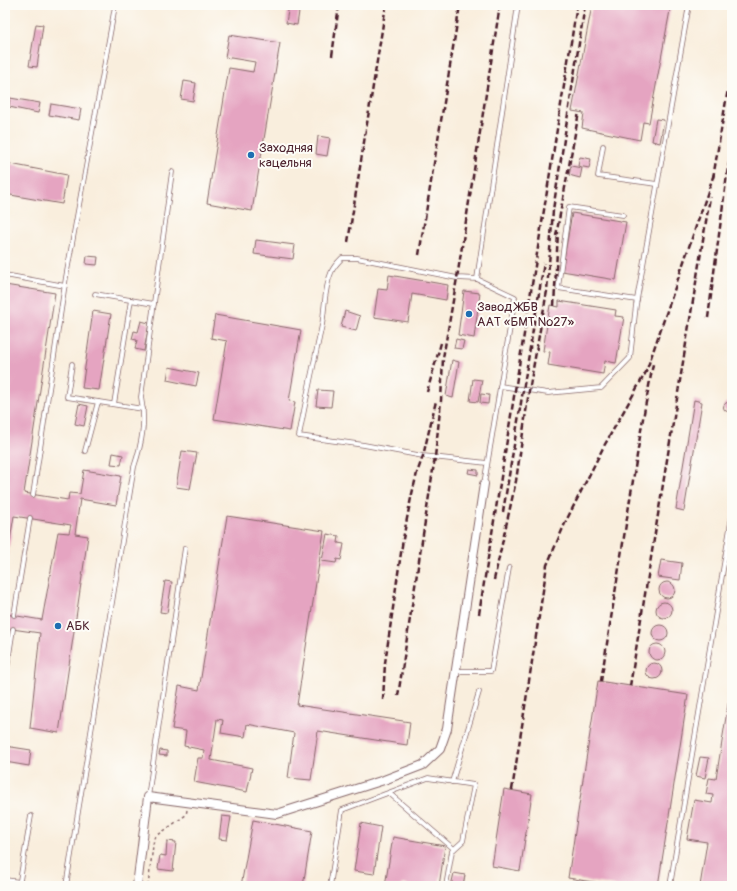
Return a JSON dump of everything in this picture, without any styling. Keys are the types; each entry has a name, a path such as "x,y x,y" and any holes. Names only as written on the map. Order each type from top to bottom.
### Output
{"street":[{"path":"137,886 148,797 277,814 384,780 423,765 440,749 447,729 484,484"}],"lane":[{"path":"477,279 518,5"},
{"path":"500,386 548,394 600,388 630,358 637,300 689,5"},
{"path":"33,495 65,286 115,6"},
{"path":"604,146 598,176 657,184"},
{"path":"66,886 134,467 139,452 144,423 142,397 172,172"},
{"path":"624,215 569,207 558,288 637,300"},
{"path":"484,484 515,297 477,279 456,278 357,258 342,258 330,273 322,323 299,436 364,445 423,456 487,463"},
{"path":"5,275 65,286"},
{"path":"95,294 154,304"},
{"path":"114,404 131,300"},
{"path":"72,364 67,397 143,409"},
{"path":"85,451 98,402"},
{"path":"670,886 732,516"},
{"path":"14,615 30,518"},
{"path":"148,797 185,548"},
{"path":"455,671 491,671 509,568"},
{"path":"5,680 13,629"},
{"path":"452,782 479,692"},
{"path":"330,886 342,810 428,778 474,785 463,841 452,851 446,886"},
{"path":"389,793 454,849"},
{"path":"5,880 20,884 30,816"}],"path":[{"path":"148,886 154,838 186,815 188,802"}],"building":[{"path":"289,5 300,5 297,25 286,23"},
{"path":"592,5 671,5 649,123 643,122 640,140 582,128 584,113 572,111"},
{"path":"36,24 43,25 37,67 29,66"},
{"path":"229,35 280,43 252,211 207,203 229,68 253,72 255,62 225,57"},
{"path":"184,81 196,83 193,101 181,99"},
{"path":"10,98 40,103 38,113 9,107"},
{"path":"51,104 81,109 79,120 49,115"},
{"path":"656,119 664,120 660,143 652,141"},
{"path":"318,136 330,138 327,156 316,154"},
{"path":"580,157 591,159 589,168 578,166"},
{"path":"5,163 67,175 62,204 5,194"},
{"path":"571,166 582,168 580,178 569,175"},
{"path":"572,213 626,222 616,280 562,271"},
{"path":"256,240 295,245 293,259 254,254"},
{"path":"87,256 98,257 97,265 86,264"},
{"path":"389,275 448,285 446,300 412,294 408,322 374,317 378,289 387,290"},
{"path":"5,285 55,293 24,493 68,500 69,493 80,494 84,470 121,476 116,505 80,499 75,534 88,536 59,733 30,728 40,633 5,628 5,614 42,620 58,532 69,533 71,525 14,516 5,570"},
{"name":"Завод ЖБВ ААТ «БМТ №27»","path":"464,291 480,293 474,338 458,335"},
{"path":"559,301 616,310 615,316 624,317 616,363 605,361 603,374 548,365 550,352 543,351 550,305 559,307"},
{"path":"93,311 111,314 99,390 82,388"},
{"path":"345,311 360,316 356,331 341,327"},
{"path":"215,315 301,330 289,401 295,402 290,431 214,419 227,341 211,338"},
{"path":"141,321 149,323 144,351 135,349 137,340 132,339 134,331 138,332"},
{"path":"456,339 464,341 462,349 454,348"},
{"path":"452,360 459,362 453,398 446,396"},
{"path":"169,367 199,373 196,386 167,380"},
{"path":"473,379 482,380 478,402 470,401"},
{"path":"318,390 333,391 331,407 316,406"},
{"path":"481,394 489,395 488,404 480,403"},
{"path":"694,400 702,402 684,511 676,509"},
{"path":"728,402 733,407 728,412 723,407"},
{"path":"79,404 88,406 84,426 75,424"},
{"path":"182,451 197,453 190,489 176,487"},
{"path":"113,453 123,455 121,465 111,464"},
{"path":"469,469 478,470 478,475 468,473"},
{"path":"227,516 324,531 297,705 410,722 407,745 318,731 311,780 288,778 294,733 247,724 245,737 221,733 223,720 217,719 211,760 252,768 247,792 194,782 198,758 203,758 204,750 184,746 186,731 172,729 179,686 199,690"},
{"path":"327,534 339,536 338,543 344,544 341,560 337,559 336,563 322,561"},
{"path":"661,560 682,563 680,580 658,577"},
{"path":"165,581 172,582 167,613 160,612"},
{"path":"667,582 674,587 675,590 670,597 667,598 660,593 659,590 664,583"},
{"path":"664,602 671,607 672,610 667,617 664,618 657,613 656,610 661,603"},
{"path":"731,617 732,634 729,634"},
{"path":"660,625 667,630 668,633 663,640 660,641 653,636 652,633 657,626"},
{"path":"657,644 664,649 665,652 660,659 657,660 650,655 649,652 654,645"},
{"path":"654,663 661,668 662,671 657,678 654,679 647,674 646,671 651,664"},
{"path":"598,681 688,695 658,886 618,886 568,878"},
{"path":"731,686 732,886 700,886 707,842 687,839 694,800 712,803 713,795 706,794 709,778 716,779"},
{"path":"5,746 31,750 29,766 5,762"},
{"path":"160,750 167,751 167,756 159,755"},
{"path":"700,757 709,758 705,778 696,776"},
{"path":"504,789 532,794 520,871 492,866"},
{"path":"222,816 231,817 227,840 219,839"},
{"path":"253,820 312,831 303,886 241,886"},
{"path":"361,823 381,827 374,874 354,871"},
{"path":"393,837 445,846 439,886 413,886 402,884 402,886 385,886"},
{"path":"167,841 176,842 173,871 158,869 160,855 166,856"},
{"path":"454,873 465,875 463,886 451,886"}],"railway":[{"path":"332,56 339,5"},
{"path":"348,242 386,5"},
{"path":"419,255 460,5"},
{"path":"398,696 435,457 441,401 443,358 500,5"},
{"path":"479,614 577,5"},
{"path":"494,580 516,481 529,391 547,291 553,210 585,5"},
{"path":"713,178 732,65"},
{"path":"728,130 732,107"},
{"path":"556,236 579,112"},
{"path":"708,318 732,147"},
{"path":"512,790 547,565 566,521 604,446 646,372 714,174"},
{"path":"630,686 710,197"},
{"path":"554,306 558,232"},
{"path":"503,512 544,263"},
{"path":"427,392 441,343"},
{"path":"601,681 653,364"},
{"path":"383,700 385,663 403,539 411,498 436,401"}],"place":[{"name":"Заходняя кацельня","path":"251,155"},
{"name":"Завод ЖБВ ААТ «БМТ №27»","path":"469,314"},
{"name":"АБК","path":"58,626"}]}
